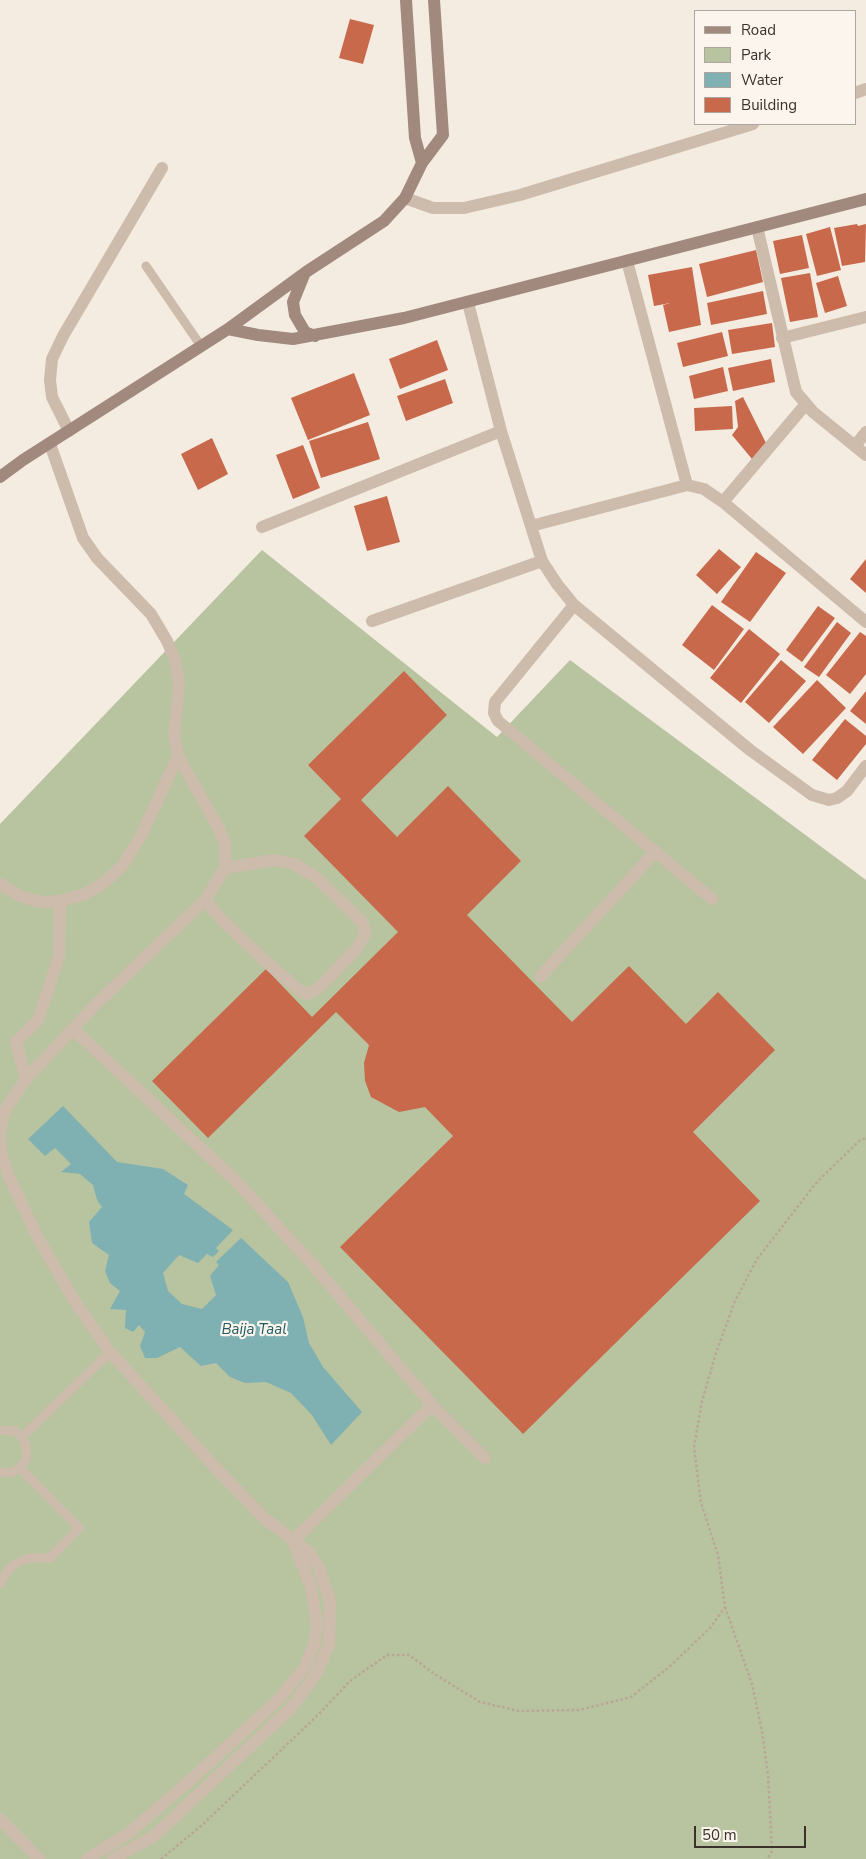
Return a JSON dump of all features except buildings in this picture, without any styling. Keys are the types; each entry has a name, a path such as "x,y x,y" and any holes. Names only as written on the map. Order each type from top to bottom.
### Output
{"main road":[{"path":"406,0 414,138 422,163"},
{"path":"0,478 23,460 228,329 306,272 384,221 405,198 422,163 443,135 434,0"},
{"path":"228,329 258,335 293,338 315,336 468,303 866,199"},
{"path":"306,272 300,282 293,302 297,321 305,332 315,336"}],"street":[{"path":"405,198 433,208 464,208 520,195 750,125"},
{"path":"69,431 52,397 50,380 52,359 63,336 162,168"},
{"path":"757,227 796,392 806,404 866,455"},
{"path":"627,260 687,485"},
{"path":"468,303 501,431 542,561 574,605 750,750 812,795 829,800 837,798 846,791 866,766"},
{"path":"782,338 866,317"},
{"path":"723,502 806,404"},
{"path":"262,527 501,431"},
{"path":"855,446 866,432"},
{"path":"0,1132 1,1116 26,1079 95,1005 205,900 225,868 225,844 218,826 178,756 174,736 179,684 175,660 168,641 151,614 97,558 83,538 50,444"},
{"path":"531,526 687,485 704,489 723,502 866,622"},
{"path":"372,621 542,561"},
{"path":"574,605 495,702 494,713 498,721 656,850 712,899"},
{"path":"0,884 20,896 40,902 60,901 85,894 105,882 123,865 141,836 178,756"},
{"path":"541,976 656,850"},
{"path":"205,900 223,922 263,959 300,991 307,994 319,988 357,948 365,934 363,922 339,898 309,873 294,864 275,860 225,868"},
{"path":"26,1079 16,1042 38,1020 59,956 60,901"},
{"path":"73,1029 236,1182 314,1266 432,1405 485,1458"},
{"path":"0,1136 1,1152 9,1177 38,1238 76,1303 110,1352 219,1472 264,1518 309,1552 319,1568 330,1601 329,1644 316,1674 291,1708 189,1806 154,1836 113,1859"},
{"path":"293,1541 432,1405"},
{"path":"87,1859 129,1832 194,1777 278,1700 305,1667 315,1642 317,1624 311,1587 293,1541"},
{"path":"0,1819 39,1859"}],"lane":[{"path":"146,266 201,346"},
{"path":"22,1437 110,1352"},
{"path":"0,1430 15,1431 22,1437 26,1445 26,1458 20,1468 10,1473 0,1472"},
{"path":"0,1584 13,1565 28,1558 50,1558 78,1528 20,1468"}],"path":[{"path":"767,1859 772,1851 768,1775 762,1730 752,1684 725,1607 718,1555 701,1503 694,1447 702,1401 736,1301 757,1259 817,1182 859,1141 866,1138"},
{"path":"161,1859 201,1826 318,1715 350,1681 387,1655 409,1654 436,1675 480,1702 519,1711 579,1710 631,1697 669,1667 710,1628 725,1607"}],"green space":[{"path":"262,550 497,737 570,660 866,880 866,1859 0,1859 0,824"}],"water":[{"name":"Baija Taal","path":"63,1106 117,1162 163,1169 188,1185 184,1194 233,1230 216,1248 219,1251 213,1257 207,1254 198,1263 179,1255 163,1273 168,1291 182,1304 202,1309 216,1295 210,1276 219,1265 216,1262 241,1238 288,1282 303,1317 309,1343 323,1367 362,1412 331,1445 312,1415 291,1393 266,1382 245,1383 230,1377 216,1363 201,1366 180,1347 157,1358 145,1358 140,1346 145,1332 139,1325 133,1332 125,1328 126,1310 110,1309 120,1291 110,1283 105,1271 109,1255 92,1243 89,1222 102,1207 97,1200 93,1185 80,1174 61,1172 71,1164 55,1148 45,1156 28,1139"}]}
